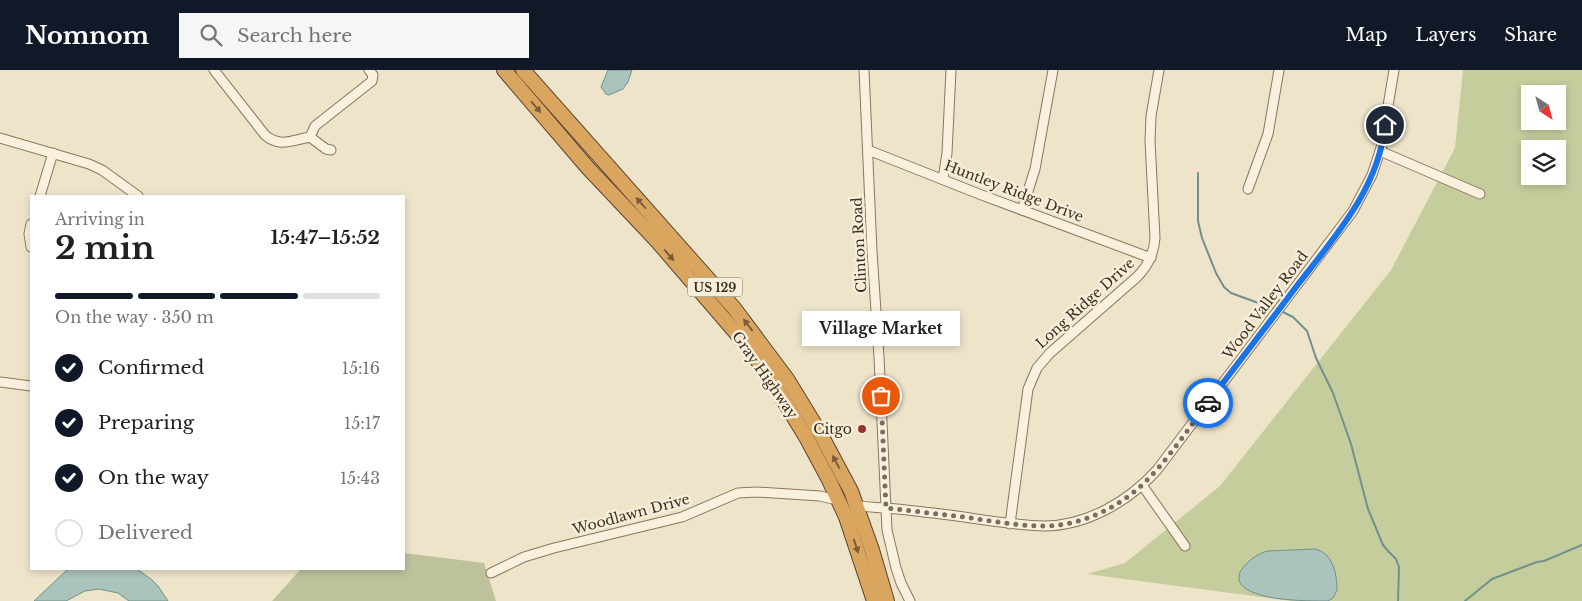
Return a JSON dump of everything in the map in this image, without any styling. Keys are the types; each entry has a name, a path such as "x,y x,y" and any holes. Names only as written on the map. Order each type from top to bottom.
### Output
{"highway":[{"name":"Gray Highway","path":"504,70 588,168 657,242 749,348 806,437 839,500 874,601"},
{"name":"Gray Highway","path":"523,70 734,308 787,379 838,465 850,491 872,550 887,601"}],"street":[{"path":"214,70 270,140 277,143 285,143 310,137"},
{"path":"310,137 315,126 372,81 373,75 369,70"},
{"name":"Clinton Road","path":"864,70 887,530 896,568 910,601"},
{"path":"944,179 951,70"},
{"path":"1022,210 1035,168 1053,70"},
{"name":"Long Ridge Drive","path":"1010,524 1028,389 1037,368 1050,353 1143,271 1154,249 1150,142 1159,70"},
{"path":"1248,189 1268,134 1279,70"},
{"name":"Wood Valley Road","path":"856,506 1010,524 1046,526 1074,522 1099,513 1116,505 1142,485 1157,470 1336,235 1363,194 1372,176 1384,139 1394,70"},
{"path":"310,137 326,149 331,150"},
{"path":"0,138 89,164 102,170 137,195"},
{"name":"Huntley Ridge Drive","path":"868,150 1151,258"},
{"path":"1380,151 1480,194"},
{"path":"40,195 53,153"},
{"path":"0,382 30,386"},
{"path":"1142,485 1185,546"},
{"name":"Woodlawn Drive","path":"491,573 524,557 682,516 738,493 757,492 820,496 856,506"}],"green space":[{"path":"1463,70 1582,70 1582,601 1291,601 1087,574 1125,563 1220,486 1391,270 1455,148"},
{"path":"405,553 484,563 496,601 272,601 300,570 405,570"}],"water":[{"path":"608,70 632,70 628,82 623,89 609,95 601,87"},
{"path":"1315,549 1326,555 1335,571 1337,590 1333,598 1328,601 1267,597 1246,589 1240,583 1239,575 1242,569 1250,560 1261,554 1268,551"},
{"path":"67,570 138,570 158,586 168,601 129,601 118,593 99,589 85,591 66,601 34,601"}],"waterway":[{"path":"1198,173 1198,221 1202,238 1216,273 1224,287 1231,293 1275,309"},
{"path":"1283,312 1293,317 1307,331 1316,358 1333,393 1351,444 1368,509 1383,545 1396,559 1399,567 1398,601"},
{"path":"1465,601 1492,579 1544,561 1582,545"}],"way so far":[{"path":"881,396 886,508 1010,524 1046,526 1074,522 1099,513 1130,496 1157,470 1208,403"}],"place":[{"name":"Village Market","path":"881,396"},
{"name":"Citgo","path":"862,429"}],"route":[{"path":"1208,403 1353,211 1372,176 1384,139 1385,125"}]}
